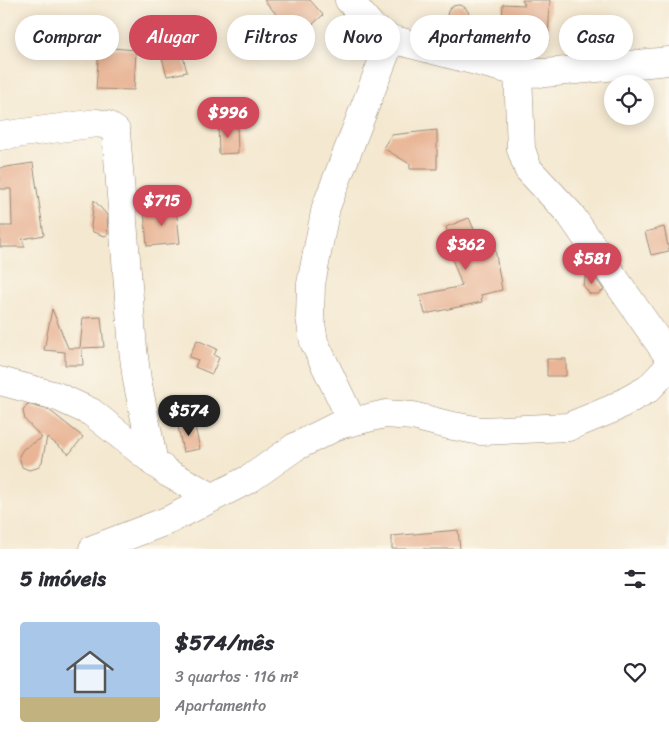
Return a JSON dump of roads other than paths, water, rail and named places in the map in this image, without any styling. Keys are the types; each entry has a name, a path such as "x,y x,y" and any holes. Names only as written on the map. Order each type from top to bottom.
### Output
{"street":[{"path":"349,0 362,15"},
{"path":"400,40 518,72 545,73 669,61"},
{"path":"352,422 314,342 310,317 311,284 326,207 383,60"},
{"path":"518,72 521,149 528,169 570,214 669,357"},
{"path":"0,136 97,124 107,125 116,131 137,380 154,463"},
{"path":"93,549 169,520 212,496 251,478 295,447 339,425 385,414 412,416 482,431 568,427 612,409 648,389 669,367"},
{"path":"0,381 56,396 91,412 168,473 212,496"}]}
